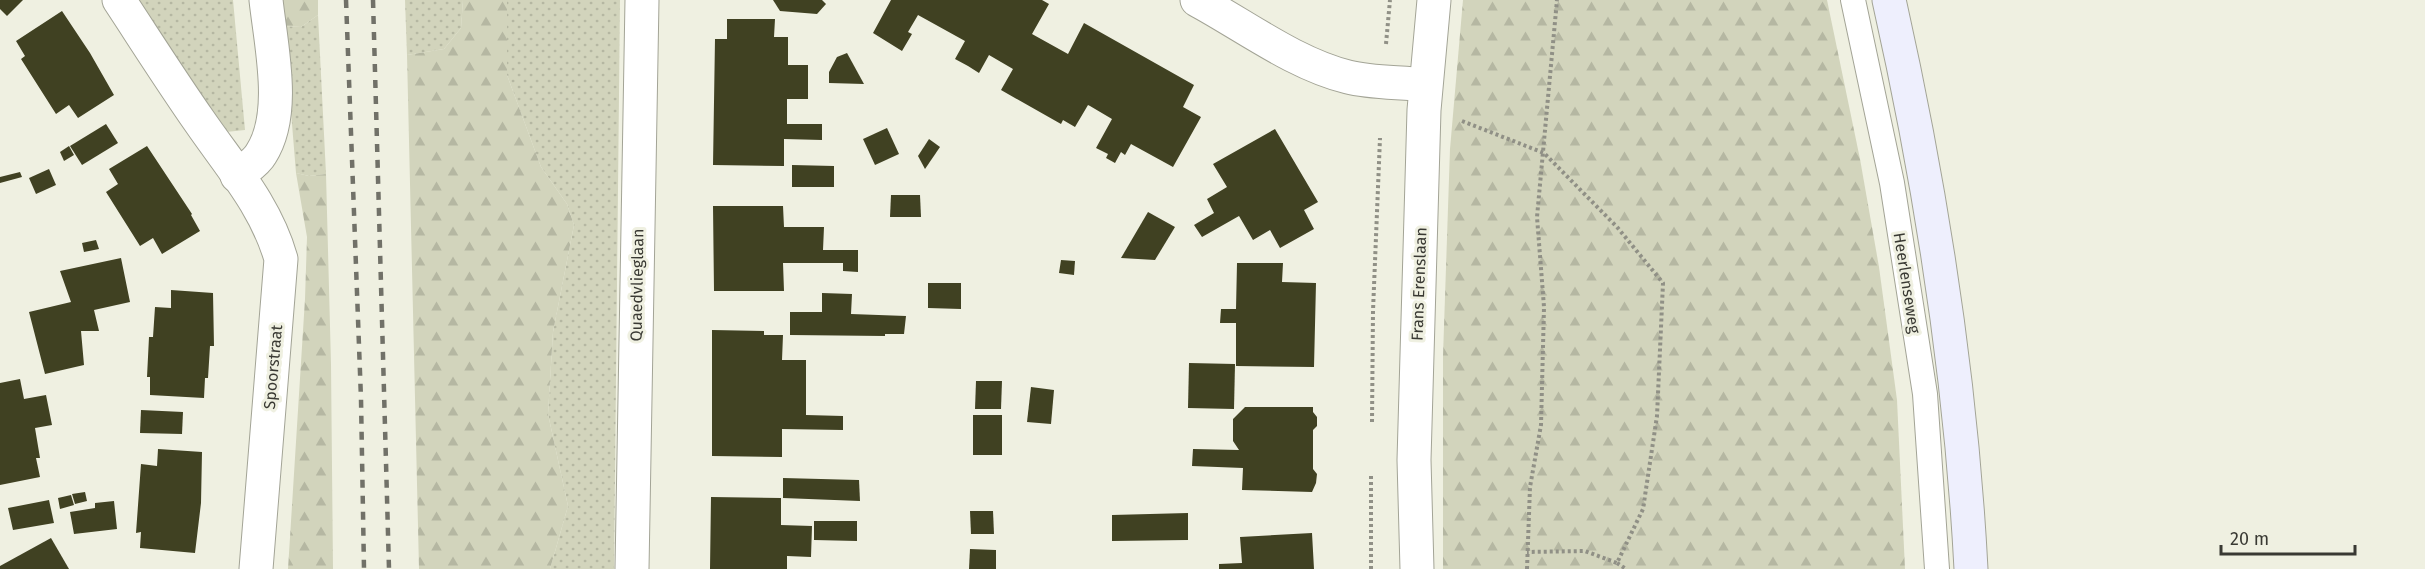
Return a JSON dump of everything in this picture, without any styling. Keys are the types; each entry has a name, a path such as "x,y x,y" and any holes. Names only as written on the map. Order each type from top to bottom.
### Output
{"main road":[{"name":"Heerlenseweg","path":"1889,0 1913,108 1941,277 1967,493 1971,569"}],"street":[{"name":"Spoorstraat","path":"119,0 267,220 281,259 256,569"},
{"path":"237,176 259,157 266,146 275,117 266,0"},
{"name":"Quaedvlieglaan","path":"632,569 642,0"},
{"path":"1197,0 1331,73 1425,97"},
{"name":"Frans Erenslaan","path":"1417,569 1414,460 1425,97 1434,0"}],"lane":[{"name":"Heerlenseweg","path":"1853,0 1892,183 1925,394 1937,569"}],"path":[{"path":"1527,569 1530,487 1541,425 1544,307 1537,217 1557,0"},
{"path":"1425,97 1472,124 1544,153 1617,227 1663,283 1657,416 1642,509 1617,563"},
{"path":"1527,552 1585,551 1617,563 1626,569"}],"green space":[{"path":"138,0 233,0 245,130 226,132"},
{"path":"283,0 318,0 318,15 301,27 284,26"},
{"path":"405,0 463,0 461,28 444,49 407,55"},
{"path":"463,0 507,0 507,75 541,167 567,204 574,225 553,332 548,414 568,506 550,569 419,569 407,55 444,49 461,28"},
{"path":"507,0 620,0 614,569 550,569 568,506 548,414 553,332 574,225 567,204 541,167 507,75"},
{"path":"1463,0 1827,0 1860,159 1879,267 1897,400 1905,569 1443,569 1443,356 1450,149"},
{"path":"318,15 326,174 309,176 296,173 284,26 301,27"},
{"path":"296,173 309,176 326,174 333,569 288,569 307,237"}],"building":[{"path":"0,0 23,0 7,16 0,9"},
{"path":"773,0 822,0 826,4 817,14 780,11"},
{"path":"891,0 1042,0 1049,4 1032,34 1068,54 1084,23 1194,85 1183,107 1201,117 1173,167 1131,144 1125,155 1121,152 1115,163 1106,158 1108,154 1096,148 1112,119 1090,106 1088,105 1075,127 1063,120 1061,124 1001,90 1013,69 989,55 979,73 955,59 965,41 918,15 908,32 912,34 902,51 873,33"},
{"path":"62,11 114,95 78,118 69,105 56,114 21,59 25,56 16,41"},
{"path":"727,19 775,19 774,37 788,37 788,65 808,65 808,99 787,99 787,124 822,124 822,140 784,139 784,166 713,165 715,39 727,39"},
{"path":"847,53 864,84 829,83 829,72 837,57"},
{"path":"106,124 118,143 82,165 70,146"},
{"path":"887,128 899,154 875,165 863,139"},
{"path":"1275,129 1318,202 1304,210 1314,229 1280,248 1270,230 1253,240 1239,216 1202,237 1194,225 1214,213 1207,199 1227,187 1213,164"},
{"path":"929,139 940,147 925,169 918,156"},
{"path":"69,146 74,155 64,161 60,152"},
{"path":"147,146 192,214 200,231 162,254 153,238 140,246 106,192 118,184 109,169"},
{"path":"792,165 834,166 834,187 792,187"},
{"path":"49,169 56,185 36,194 29,178"},
{"path":"20,172 22,177 0,183 0,177"},
{"path":"891,195 920,195 921,217 890,217"},
{"path":"713,206 783,206 784,227 824,227 823,250 858,250 858,272 843,271 843,263 783,263 784,291 714,291"},
{"path":"1148,212 1175,227 1155,260 1121,258"},
{"path":"96,240 99,249 84,252 82,243"},
{"path":"121,258 130,302 94,310 99,331 81,331 84,365 45,374 29,312 71,302 60,271"},
{"path":"1061,260 1075,261 1074,275 1059,273"},
{"path":"1237,263 1283,263 1282,282 1316,283 1314,367 1236,366 1236,323 1220,323 1221,309 1236,309"},
{"path":"928,283 961,283 961,309 928,308"},
{"path":"171,290 213,293 214,346 210,346 204,398 150,395 150,377 147,377 149,337 153,337 155,307 171,308"},
{"path":"822,293 852,294 851,314 906,316 904,334 885,334 885,336 790,335 790,312 822,312"},
{"path":"712,330 764,331 764,335 783,335 782,360 806,360 806,415 843,416 843,430 782,429 782,457 712,456"},
{"path":"1189,363 1235,364 1234,409 1188,408"},
{"path":"20,379 24,399 46,395 52,425 35,428 40,458 36,458 40,477 0,485 0,383"},
{"path":"976,381 1002,381 1001,409 975,409"},
{"path":"1031,387 1054,390 1051,424 1027,422"},
{"path":"1245,407 1313,407 1313,412 1317,417 1317,426 1313,430 1313,469 1317,474 1312,492 1242,490 1243,468 1192,466 1193,449 1239,450 1233,441 1233,419"},
{"path":"141,410 183,412 182,434 140,433"},
{"path":"973,415 1002,415 1002,455 973,455"},
{"path":"158,449 202,452 201,503 195,553 140,548 141,532 136,533 141,464 157,466"},
{"path":"783,478 859,480 860,501 783,498"},
{"path":"85,492 87,501 75,504 72,494"},
{"path":"71,495 74,505 60,509 58,498"},
{"path":"711,497 781,498 781,525 812,526 811,557 787,556 787,569 710,569"},
{"path":"49,500 54,523 13,530 8,508"},
{"path":"114,501 117,529 74,534 70,512 95,508 95,503"},
{"path":"970,511 993,511 994,534 971,534"},
{"path":"1188,513 1188,540 1112,541 1112,515"},
{"path":"814,521 857,521 857,541 814,540"},
{"path":"1312,533 1314,569 1219,569 1219,564 1242,563 1240,537"},
{"path":"51,538 69,569 0,569 0,566"},
{"path":"970,549 996,550 996,569 969,569"}],"railway":[{"path":"346,0 361,399 364,569"},
{"path":"373,0 389,569"}]}
